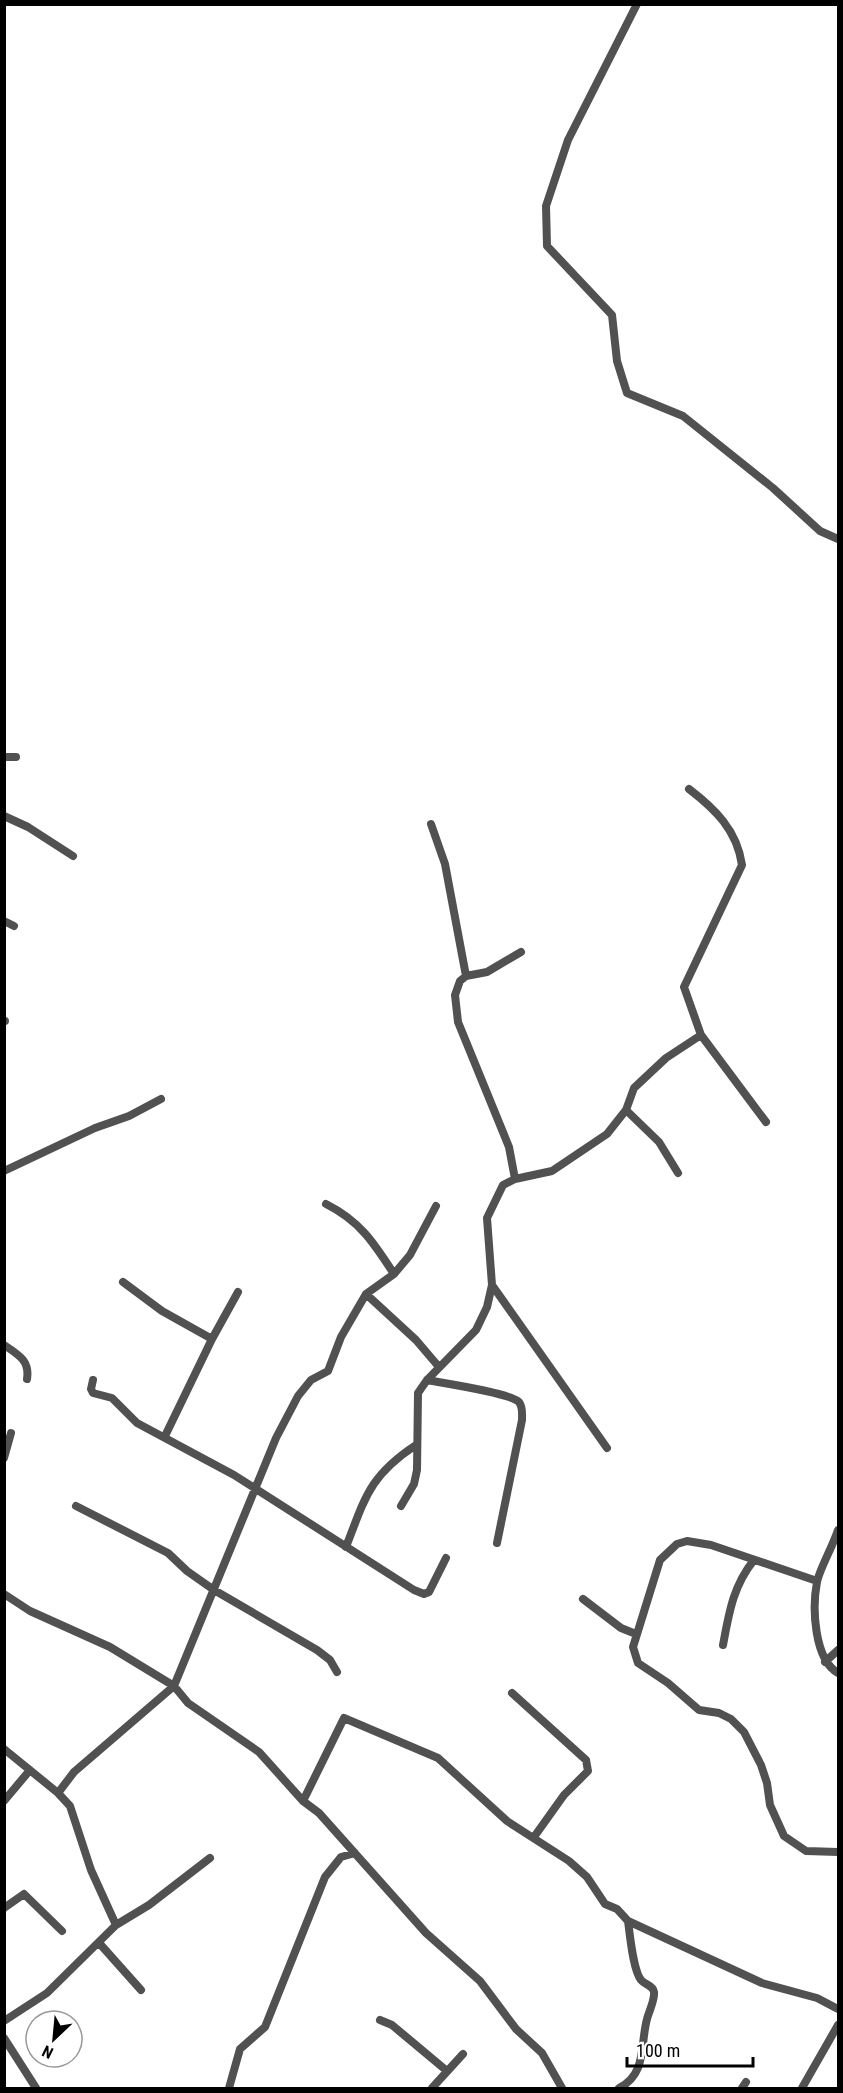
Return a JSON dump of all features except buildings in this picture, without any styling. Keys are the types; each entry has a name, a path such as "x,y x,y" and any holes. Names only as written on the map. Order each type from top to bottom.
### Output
{"street":[{"path":"637,4 568,140 546,206 548,246 612,315 617,361 627,393 683,416 773,488 819,531 838,539"},
{"path":"4,757 16,757"},
{"path":"689,789 712,807 739,844 742,865 684,987 701,1035 766,1122"},
{"path":"4,816 73,856"},
{"path":"431,824 447,873 466,976"},
{"path":"4,921 14,926"},
{"path":"515,1179 509,1147 458,1022 455,995 460,981 466,976 487,972 521,952"},
{"path":"401,1506 414,1484 418,1394 427,1380 460,1349 476,1330 487,1307 492,1286 486,1218 503,1185 515,1179 552,1171 612,1130 626,1110 634,1088 666,1058 701,1035"},
{"path":"4,1171 95,1128 129,1116 161,1099"},
{"path":"626,1110 651,1133 678,1173"},
{"path":"326,1204 350,1215 394,1274"},
{"path":"58,1793 74,1773 174,1686 276,1438 298,1396 311,1380 328,1371 333,1363 341,1336 366,1294 394,1274 421,1239 436,1206"},
{"path":"123,1282 162,1311 212,1339"},
{"path":"492,1286 607,1448"},
{"path":"165,1436 212,1339 238,1292"},
{"path":"366,1294 416,1340 440,1367"},
{"path":"4,1345 27,1363 27,1379"},
{"path":"93,1380 91,1389 93,1393 112,1398 137,1423 234,1475 254,1490 423,1594 434,1585 446,1558"},
{"path":"427,1380 505,1396 516,1399 521,1405 522,1420 497,1543"},
{"path":"4,1458 10,1433"},
{"path":"346,1547 369,1489 379,1473 416,1445"},
{"path":"76,1506 168,1553 187,1571 214,1590 317,1650 330,1660 337,1672"},
{"path":"838,1530 818,1581 816,1620 820,1648 825,1662 838,1673"},
{"path":"818,1581 711,1545 687,1541 677,1544 660,1560 633,1647 638,1663 668,1683 699,1710 719,1713 731,1719 744,1732 767,1783 770,1805 784,1836 806,1851 838,1851"},
{"path":"723,1645 731,1599 740,1580 754,1560"},
{"path":"4,1594 30,1611 110,1647 174,1686 188,1703 259,1752 303,1801 319,1813 356,1853 426,1933 480,1981 516,2029 542,2053 562,2088"},
{"path":"583,1599 621,1628 636,1634"},
{"path":"825,1662 838,1650"},
{"path":"512,1693 586,1760 589,1766 588,1772 564,1795 534,1837"},
{"path":"303,1801 344,1719 438,1758 507,1821 534,1837 587,1877 605,1904 617,1909 628,1921 762,1983 817,1998 838,2009"},
{"path":"4,1749 58,1793 70,1806 91,1870 116,1925"},
{"path":"4,1801 30,1770"},
{"path":"229,2088 240,2049 265,2027 325,1877 341,1857 356,1853"},
{"path":"4,2021 47,1993 100,1944 116,1925 149,1905 210,1858"},
{"path":"4,1908 24,1894 62,1931"},
{"path":"619,2088 632,2080 639,2070 646,2022 655,1994 653,1988 641,1980 636,1967 628,1921"},
{"path":"100,1944 141,1990"},
{"path":"380,2020 392,2025 415,2042 447,2071"},
{"path":"802,2088 838,2025"},
{"path":"4,2038 36,2088"},
{"path":"432,2088 463,2054"}]}
